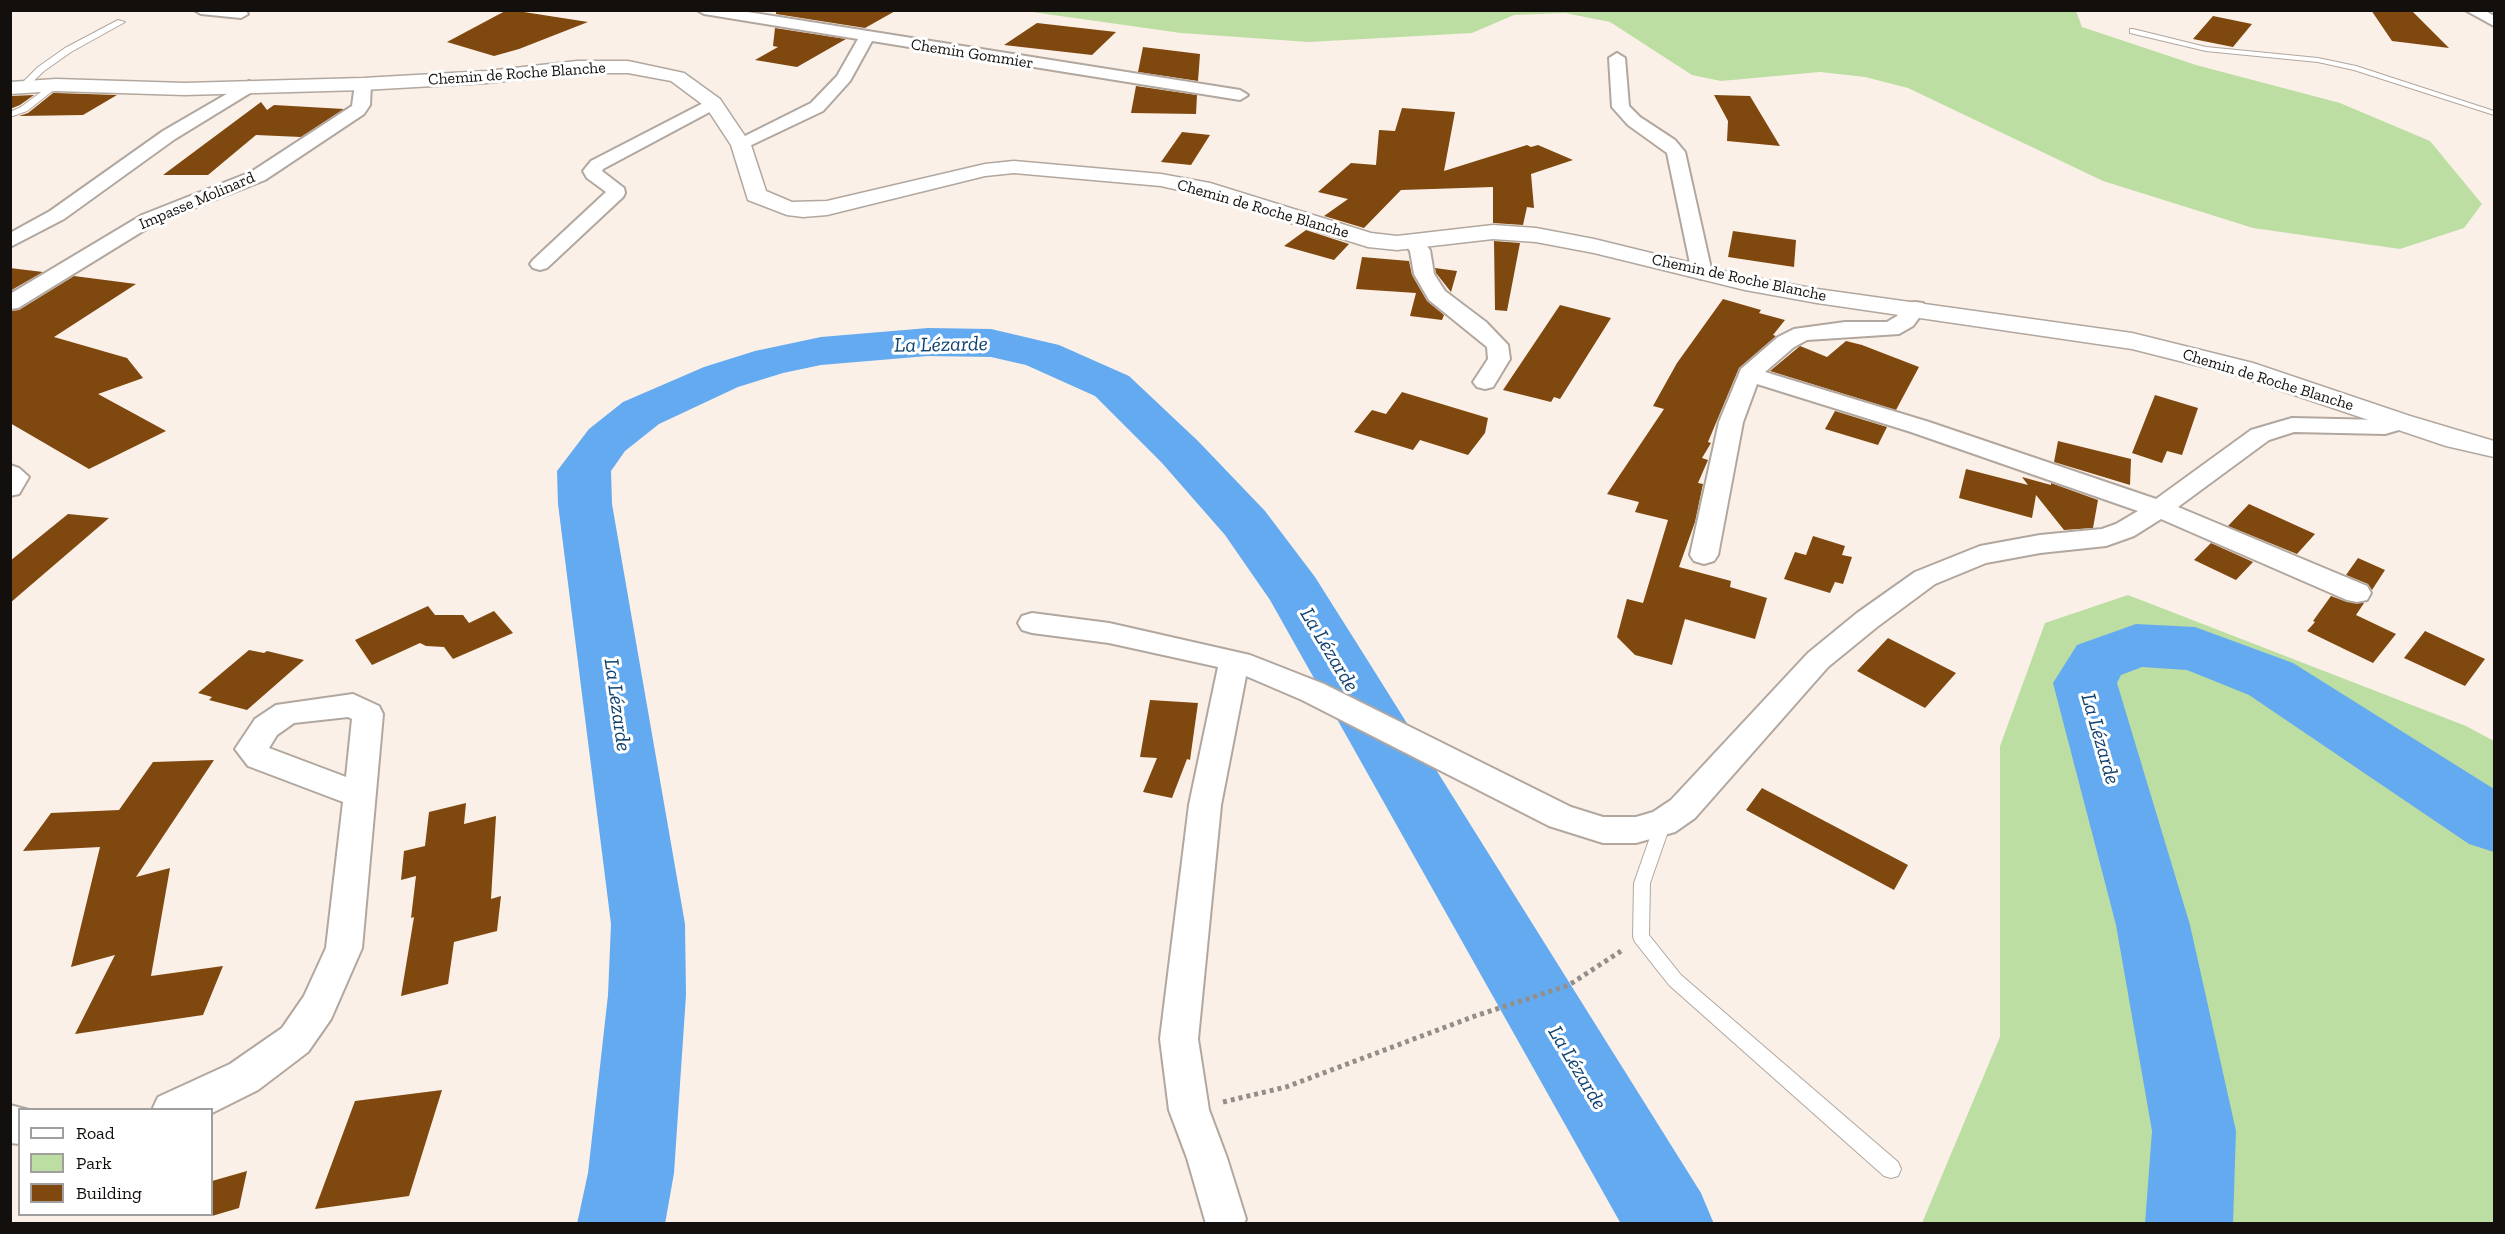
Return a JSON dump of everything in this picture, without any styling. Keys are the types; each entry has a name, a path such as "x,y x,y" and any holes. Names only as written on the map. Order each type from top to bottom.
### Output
{"main road":[{"name":"Chemin de Roche Blanche","path":"16,88 56,85 146,89 363,84 487,77 577,67 628,67 677,77 713,103 741,145 756,195 787,208 803,210 827,208 985,170 1042,168 1183,184 1210,190 1368,240 1413,242 1493,232 1536,236 1594,246 1702,273 1817,296 2069,330 2200,357 2288,383 2456,440 2494,448"}],"street":[{"path":"201,10 241,14"},
{"name":"Chemin Gommier","path":"704,10 866,38 1240,95"},
{"path":"2472,10 2494,22"},
{"path":"741,145 817,107 844,78 866,38"},
{"path":"1617,58 1621,107 1634,121 1669,144 1676,152 1702,273"},
{"name":"Impasse Molinard","path":"10,303 148,219 258,176 358,110 362,105 363,84"},
{"path":"10,241 57,215 169,135 249,86"},
{"path":"540,264 616,193 615,188 594,174 592,171 597,165 713,103"},
{"path":"1413,242 1420,250 1424,274 1437,295 1479,327 1497,345 1499,359 1485,382"},
{"path":"1704,555 1731,422 1749,374 1786,342 1802,334 1845,329 1892,329 1905,321 1915,308"},
{"path":"1749,374 1920,427 2159,509 2357,593"},
{"path":"1032,623 1109,633 1234,661 1312,692 1561,817 1603,830 1636,830 1664,823 1683,809 1818,660 1867,620 1925,578 1980,555 2040,544 2106,537 2126,530 2159,509 2260,435 2292,425 2385,427 2400,422"},
{"path":"10,473 16,477 10,488"},
{"path":"1225,1219 1207,1158 1189,1110 1179,1039 1205,805 1234,661"},
{"path":"178,1108 244,1077 295,1040 318,1007 344,948 360,795"}],"lane":[{"path":"16,88 68,50 121,22"},
{"path":"2133,31 2206,49 2318,60 2355,68 2494,113"},
{"path":"10,115 24,109 56,85"},
{"path":"1664,823 1642,883 1641,937 1675,980 1892,1169"}],"path":[{"path":"1189,1110 1286,1086 1475,1016 1569,985 1641,937"}],"green space":[{"path":"1025,11 2076,11 2082,27 2196,65 2340,103 2430,141 2482,204 2464,228 2400,249 2253,228 2103,181 1908,88 1865,77 1820,72 1721,81 1692,75 1610,22 1565,13 1514,15 1472,33 1309,42 1181,33"},
{"path":"2128,595 2466,726 2494,741 2494,1223 1922,1223 2000,1037 2000,746 2045,623"}],"building":[{"path":"507,10 588,22 519,49 494,56 447,42"},
{"path":"776,10 897,10 865,28 776,14"},
{"path":"2371,10 2411,10 2449,48 2392,41"},
{"path":"2213,16 2252,24 2233,47 2193,39"},
{"path":"1037,23 1116,32 1092,55 1004,45"},
{"path":"775,28 846,39 797,67 755,60 778,47 773,46"},
{"path":"1143,47 1200,54 1198,81 1138,72"},
{"path":"1136,86 1197,95 1196,114 1131,113"},
{"path":"53,93 117,95 83,115 19,116 28,113"},
{"path":"34,95 20,105 10,109 10,96"},
{"path":"1714,95 1750,96 1780,146 1727,141 1728,121"},
{"path":"261,102 267,110 274,105 344,109 301,137 256,135 208,175 163,175"},
{"path":"1402,108 1455,112 1444,171 1527,145 1531,147 1538,145 1573,160 1531,174 1534,208 1527,207 1523,225 1493,223 1493,187 1401,190 1364,228 1324,216 1348,199 1318,192 1351,163 1376,165 1379,130 1395,131"},
{"path":"1182,132 1210,135 1191,165 1161,162"},
{"path":"1306,230 1349,244 1334,260 1284,246"},
{"path":"1733,231 1796,240 1794,267 1728,257"},
{"path":"1494,241 1520,243 1507,311 1495,310"},
{"path":"1362,257 1409,261 1412,275 1427,301 1444,315 1442,320 1410,316 1416,293 1356,289"},
{"path":"10,268 43,272 10,291"},
{"path":"1435,268 1457,271 1451,292 1436,273"},
{"path":"74,276 136,284 54,337 127,358 143,378 98,394 166,431 89,469 10,423 10,311 19,310"},
{"path":"1723,299 1785,320 1773,335 1776,336 1739,368 1708,442 1711,443 1702,458 1708,460 1698,483 1703,484 1695,522 1679,567 1731,581 1730,587 1767,598 1755,639 1685,619 1672,665 1635,655 1617,637 1627,599 1643,603 1668,520 1635,512 1639,502 1607,494 1664,409 1653,406 1677,363"},
{"path":"1560,305 1611,318 1560,399 1554,397 1551,402 1503,390"},
{"path":"1846,341 1919,367 1896,410 1770,371 1800,346 1827,357"},
{"path":"1402,392 1488,418 1485,433 1468,455 1420,440 1413,450 1354,432 1372,410 1386,414"},
{"path":"2155,395 2198,408 2182,455 2167,451 2162,463 2132,453"},
{"path":"1835,411 1887,427 1878,445 1825,429"},
{"path":"2058,441 2131,459 2130,485 2054,462"},
{"path":"1966,469 2028,485 2022,477 2051,485 2051,483 2098,500 2093,528 2064,530 2036,495 2032,518 1959,498"},
{"path":"2249,504 2315,534 2297,554 2228,526"},
{"path":"68,514 109,518 10,603 10,561"},
{"path":"1813,536 1845,546 1842,555 1852,557 1843,584 1835,582 1830,593 1784,579 1795,552 1806,555"},
{"path":"2211,543 2253,562 2236,580 2194,560"},
{"path":"2358,558 2385,570 2372,590 2368,584 2346,575"},
{"path":"2331,596 2347,602 2364,603 2356,615 2396,634 2373,663 2307,631"},
{"path":"428,606 435,615 463,615 469,623 494,611 513,633 453,659 444,647 426,646 420,643 372,665 355,640"},
{"path":"2425,631 2485,659 2465,686 2404,658"},
{"path":"1888,638 1956,673 1925,708 1857,671"},
{"path":"249,650 264,653 267,651 304,660 247,710 209,700 212,697 198,693"},
{"path":"1150,700 1198,703 1190,760 1187,759 1172,798 1143,792 1157,758 1140,757"},
{"path":"214,760 136,877 170,868 151,976 223,966 203,1015 75,1034 115,955 71,967 100,847 23,851 51,813 119,810 153,762"},
{"path":"1762,788 1908,865 1894,890 1746,810"},
{"path":"466,803 464,824 496,816 491,899 501,896 497,931 454,942 448,984 401,996 414,917 411,918 416,876 401,880 404,851 425,846 429,812"},
{"path":"442,1090 409,1196 315,1209 355,1101"},
{"path":"247,1171 239,1208 213,1216 213,1181"}],"waterway":[{"name":"La Lézarde","path":"621,1224 631,1173 647,995 648,924 585,504 584,471 607,440 641,413 721,377 772,361 821,351 928,342 991,343 1042,355 1112,386 1180,452 1245,523 1294,591 1670,1224"},
{"name":"La Lézarde","path":"2189,1224 2194,1131 2153,925 2085,683 2099,660 2136,645 2195,649 2271,679 2494,824"}]}
